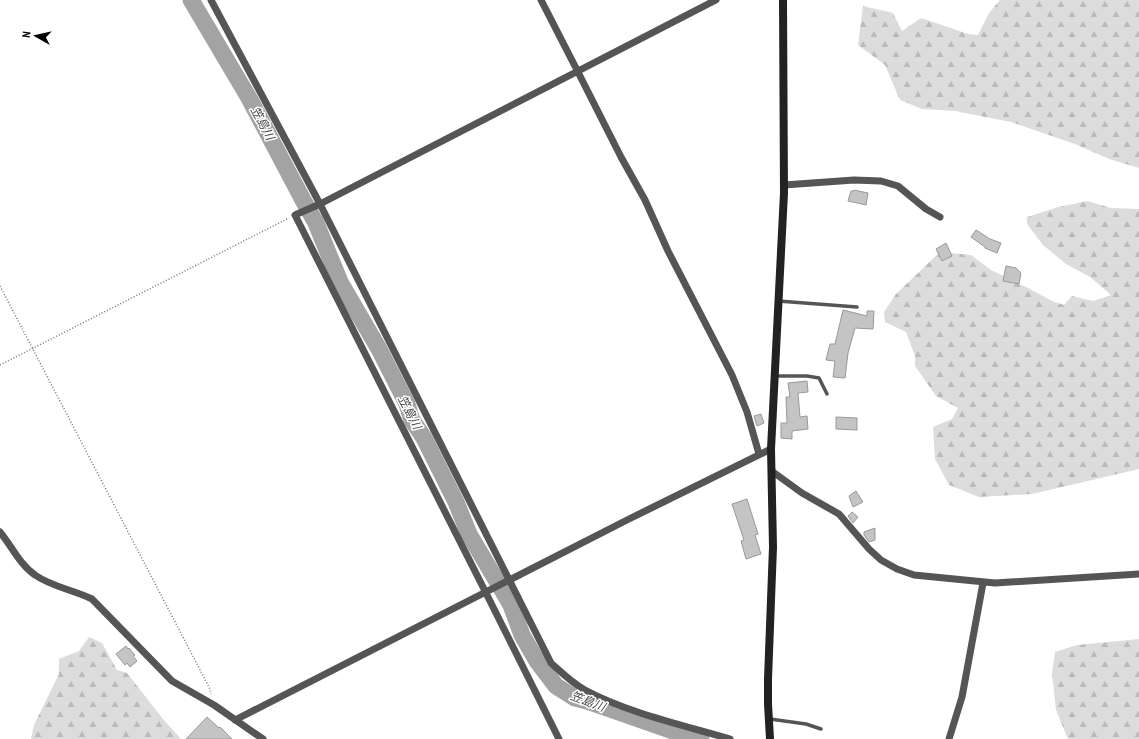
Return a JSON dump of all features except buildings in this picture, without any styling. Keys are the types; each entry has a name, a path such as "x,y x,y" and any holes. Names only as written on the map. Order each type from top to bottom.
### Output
{"street":[{"path":"211,0 320,204 551,663 567,678 585,690 625,708 730,739"},
{"path":"541,0 621,157 645,200 668,251 732,376 747,412 758,454"},
{"path":"559,739 295,215 320,204 716,0"},
{"path":"770,739 768,679 773,547 773,472 771,449 784,185 783,0"},
{"path":"784,185 854,180 881,181 898,186 926,209 940,217"},
{"path":"235,720 758,454 771,449"},
{"path":"773,472 802,493 840,514 869,549 881,560 897,569 914,575 995,583 1139,574"},
{"path":"0,532 27,568 35,576 50,583 80,592 92,598 172,681 214,705 263,739"},
{"path":"949,739 962,697 983,583"}],"lane":[{"path":"778,301 857,307"},
{"path":"775,376 807,376 819,378 827,394"},
{"path":"769,718 821,728"}],"path":[{"path":"0,365 295,215"},
{"path":"0,286 210,689 214,705"}],"green space":[{"path":"1000,0 1139,0 1139,168 1109,159 1075,144 1011,122 955,111 922,109 900,100 885,65 858,45 863,6 893,13 902,31 921,18 968,34 978,35 989,13"},
{"path":"1087,201 1111,208 1139,209 1139,469 1032,494 979,497 949,485 935,459 933,427 952,419 958,408 936,396 915,366 915,356 906,332 885,322 884,312 896,294 940,252 971,255 991,270 1052,301 1064,305 1072,296 1093,301 1111,295 1090,277 1066,264 1043,245 1027,224 1027,217 1059,207"},
{"path":"89,637 102,643 117,670 127,673 163,719 181,739 31,739 34,725 59,674 59,659 79,651"},
{"path":"1139,639 1139,739 1068,739 1056,710 1052,673 1055,652 1077,645"}],"waterway":[{"name":"笠島川","path":"191,0 249,98 316,223 340,282 379,349 407,404 412,420 424,438 456,502 469,534 511,605 522,635 537,661 556,686 575,698 701,739"}]}
